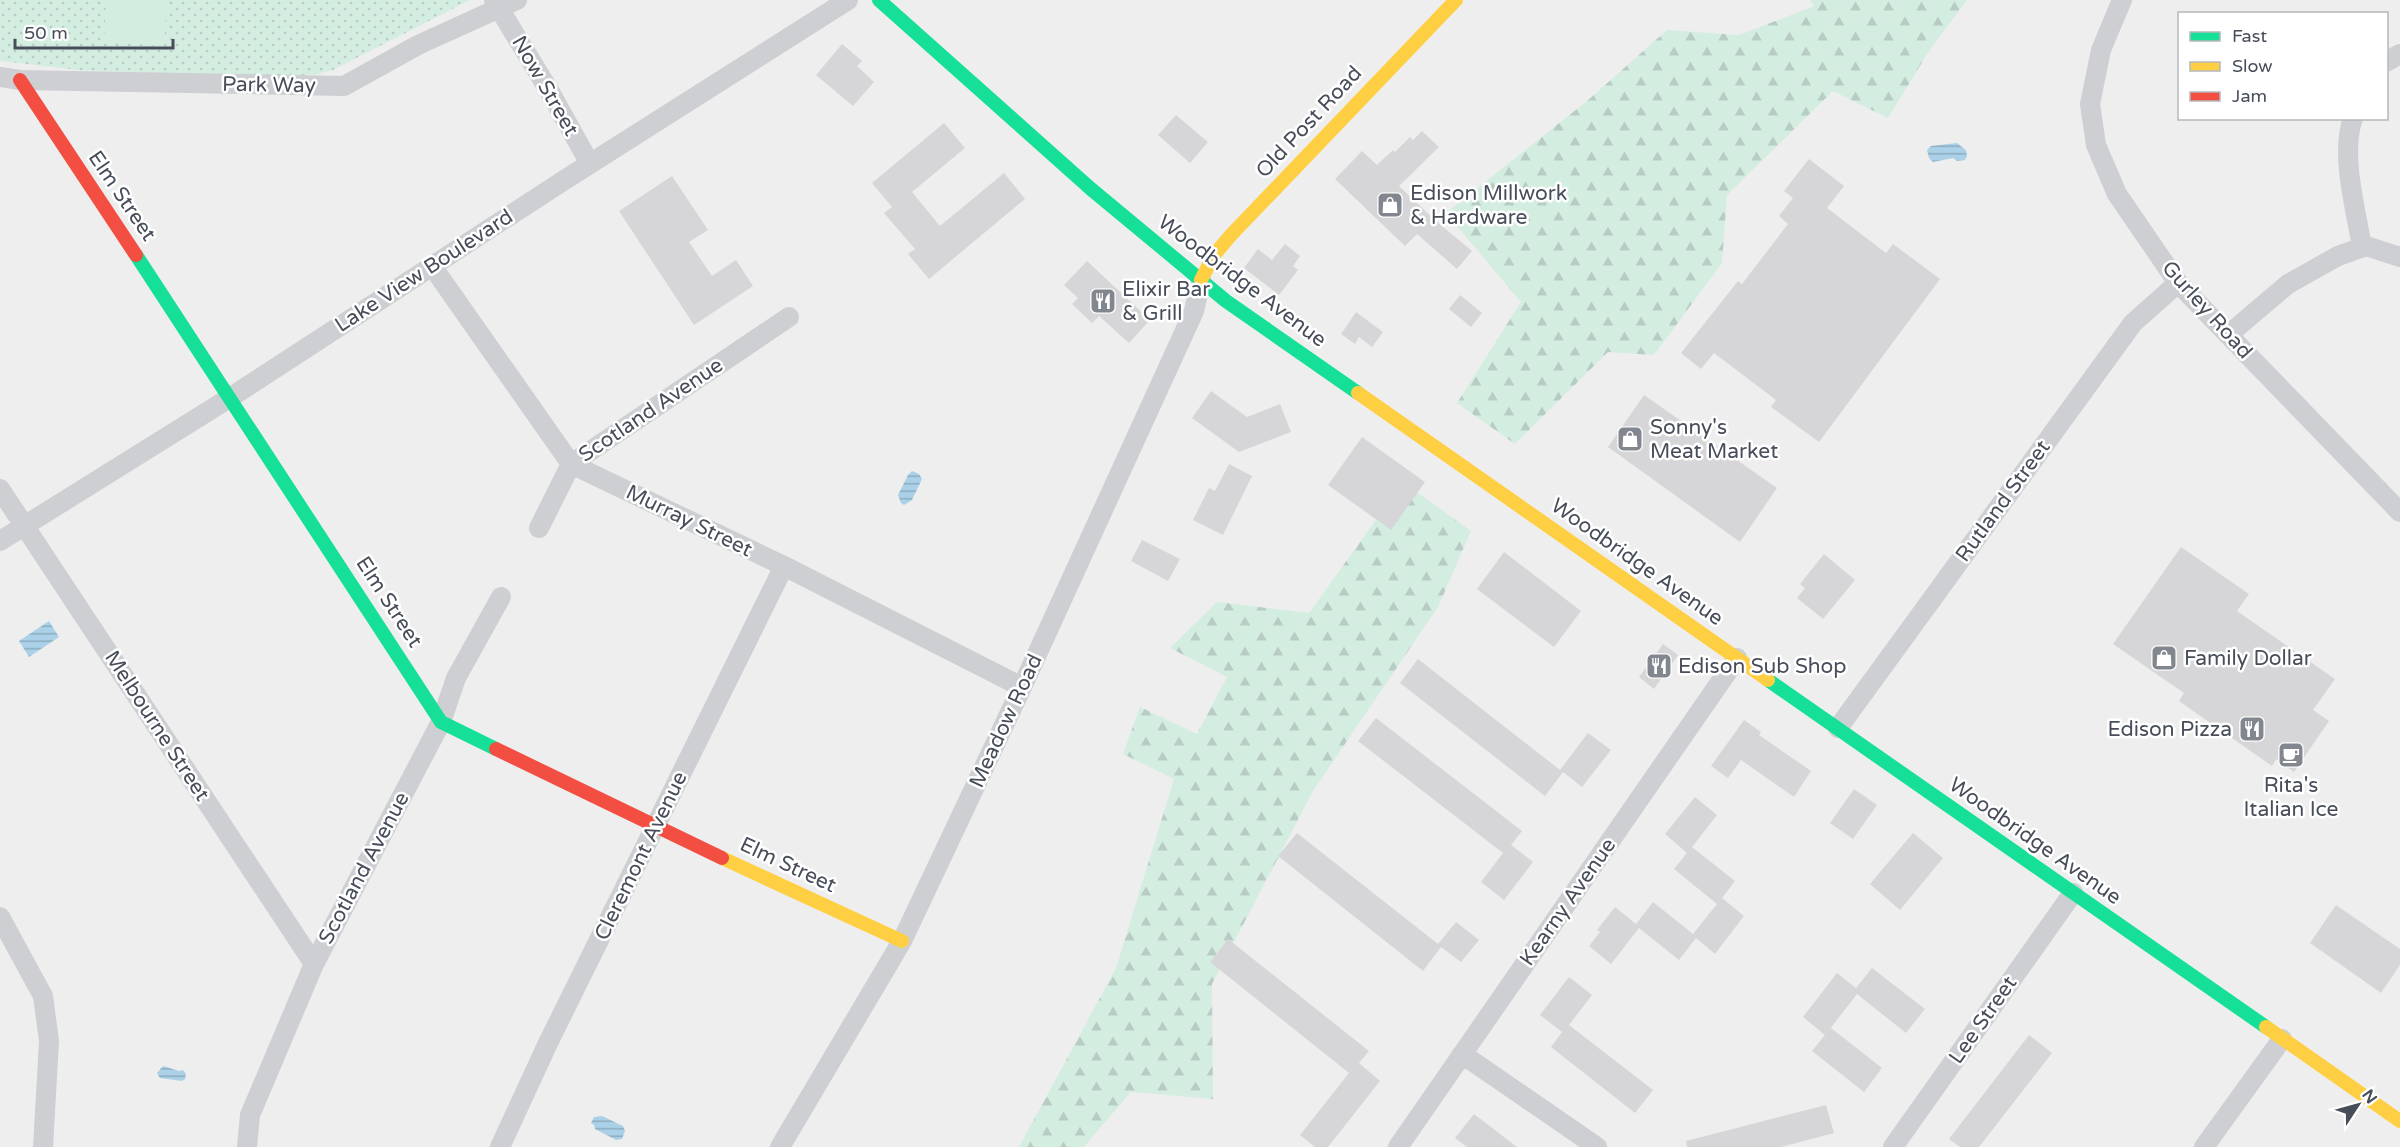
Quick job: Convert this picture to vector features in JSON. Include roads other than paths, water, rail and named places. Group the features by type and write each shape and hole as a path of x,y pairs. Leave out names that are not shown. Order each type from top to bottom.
{"main road":[{"name":"Woodbridge Avenue","path":"879,0 1091,189 1226,301 2400,1121"},
{"name":"Old Post Road","path":"1201,280 1214,255 1231,235 1456,0"},
{"name":"Elm Street","path":"20,80 231,397 441,722 656,827 902,941"}],"street":[{"name":"Lake View Boulevard","path":"0,541 231,397 848,0"},
{"name":"Gurley Road","path":"2122,0 2101,50 2090,104 2096,145 2117,194 2178,283 2400,512"},
{"name":"Now Street","path":"504,3 590,164"},
{"name":"Park Way","path":"0,77 20,80 344,86 418,45 504,3"},
{"path":"2352,120 2348,163 2362,247"},
{"path":"2228,335 2288,285 2338,256 2366,246 2400,257"},
{"name":"Murray Street","path":"432,266 571,464 784,566 1022,687"},
{"name":"Meadow Road","path":"780,1147 902,941 1022,687 1194,311 1201,280"},
{"name":"Rutland Street","path":"1838,728 2133,323 2178,283"},
{"name":"Scotland Avenue","path":"539,528 571,464 789,317"},
{"name":"Melbourne Street","path":"0,489 314,964"},
{"name":"Cleremont Avenue","path":"500,1147 548,1043 784,566"},
{"name":"Scotland Avenue","path":"247,1147 250,1115 314,964 441,722 456,678 501,597"},
{"name":"Kearny Avenue","path":"1398,1147 1737,658"},
{"name":"Lee Street","path":"1893,1147 2073,893"},
{"path":"0,917 43,996 49,1041 43,1147"},
{"path":"2204,1147 2282,1039"},
{"path":"1462,1054 1597,1147"}],"water":[{"path":"1957,143 1966,150 1965,160 1957,161 1953,158 1933,162 1929,158 1927,150 1931,146"},
{"path":"912,471 919,474 922,479 912,500 904,505 898,495"},
{"path":"49,621 59,637 29,657 19,641"},
{"path":"163,1066 183,1070 186,1074 185,1079 182,1081 160,1078 157,1073"},
{"path":"602,1116 623,1126 625,1131 622,1139 616,1140 595,1129 591,1123 594,1117"}],"place":[{"name":"Edison Millwork & Hardware","path":"1390,205"},
{"name":"Elixir Bar & Grill","path":"1103,301"},
{"name":"Sonny's Meat Market","path":"1630,439"},
{"name":"Family Dollar","path":"2164,658"},
{"name":"Edison Sub Shop","path":"1659,666"},
{"name":"Edison Pizza","path":"2252,729"},
{"name":"Rita's Italian Ice","path":"2291,755"}]}
